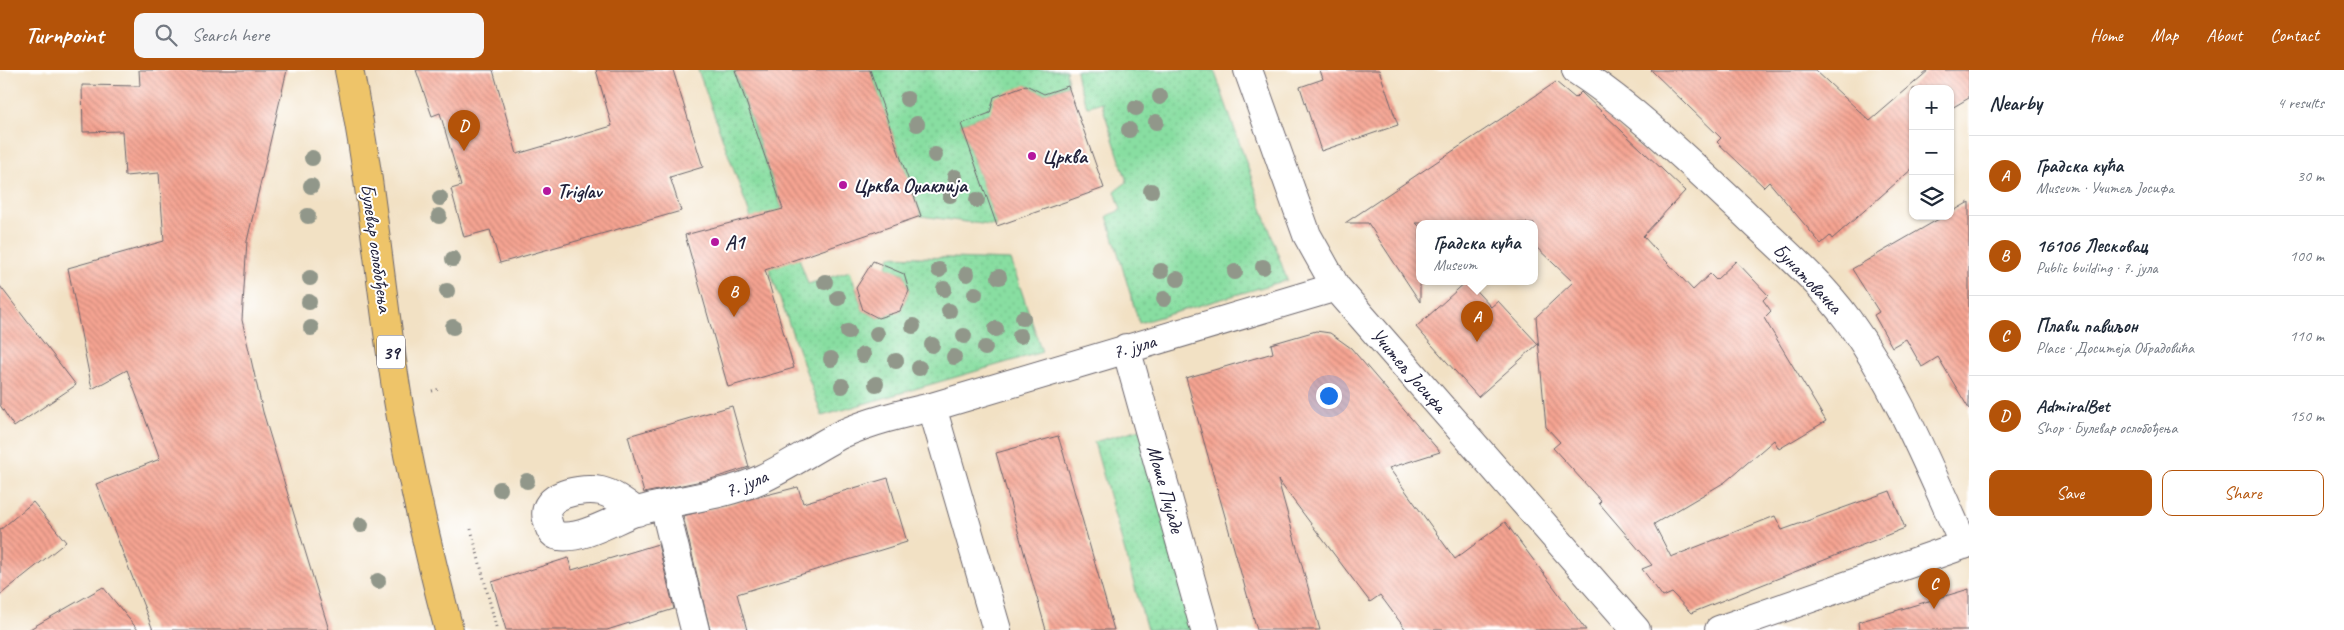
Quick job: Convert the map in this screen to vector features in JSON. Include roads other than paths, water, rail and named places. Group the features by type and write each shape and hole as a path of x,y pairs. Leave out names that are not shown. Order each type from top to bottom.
{"main road":[{"name":"Булевар ослобођења","path":"349,70 366,169 404,436 415,494 449,630"}],"street":[{"name":"Учитељ Јосифа","path":"1248,70 1307,235 1336,287 1636,630"},
{"name":"Бунатовачка","path":"1576,70 1597,84 1693,165 1818,284 1848,321 1884,376 1914,431 1966,544"},
{"name":"7. јула","path":"637,512 712,496 759,480 841,435 877,420 932,406 1336,287"},
{"name":"Моше Пијаде","path":"1126,348 1205,630"},
{"path":"932,406 997,630"},
{"path":"664,505 695,630"},
{"path":"1719,630 1966,544"}],"place":[{"name":"AdmiralBet","path":"464,151"},
{"name":"Црква","path":"1032,156"},
{"name":"Црква Оџаклија","path":"843,185"},
{"name":"Triglav","path":"547,191"},
{"name":"A1","path":"715,242"},
{"name":"16106 Лесковац","path":"734,317"},
{"name":"Градска кућа","path":"1477,342"},
{"name":"Плави павиљон","path":"1934,609"}]}
